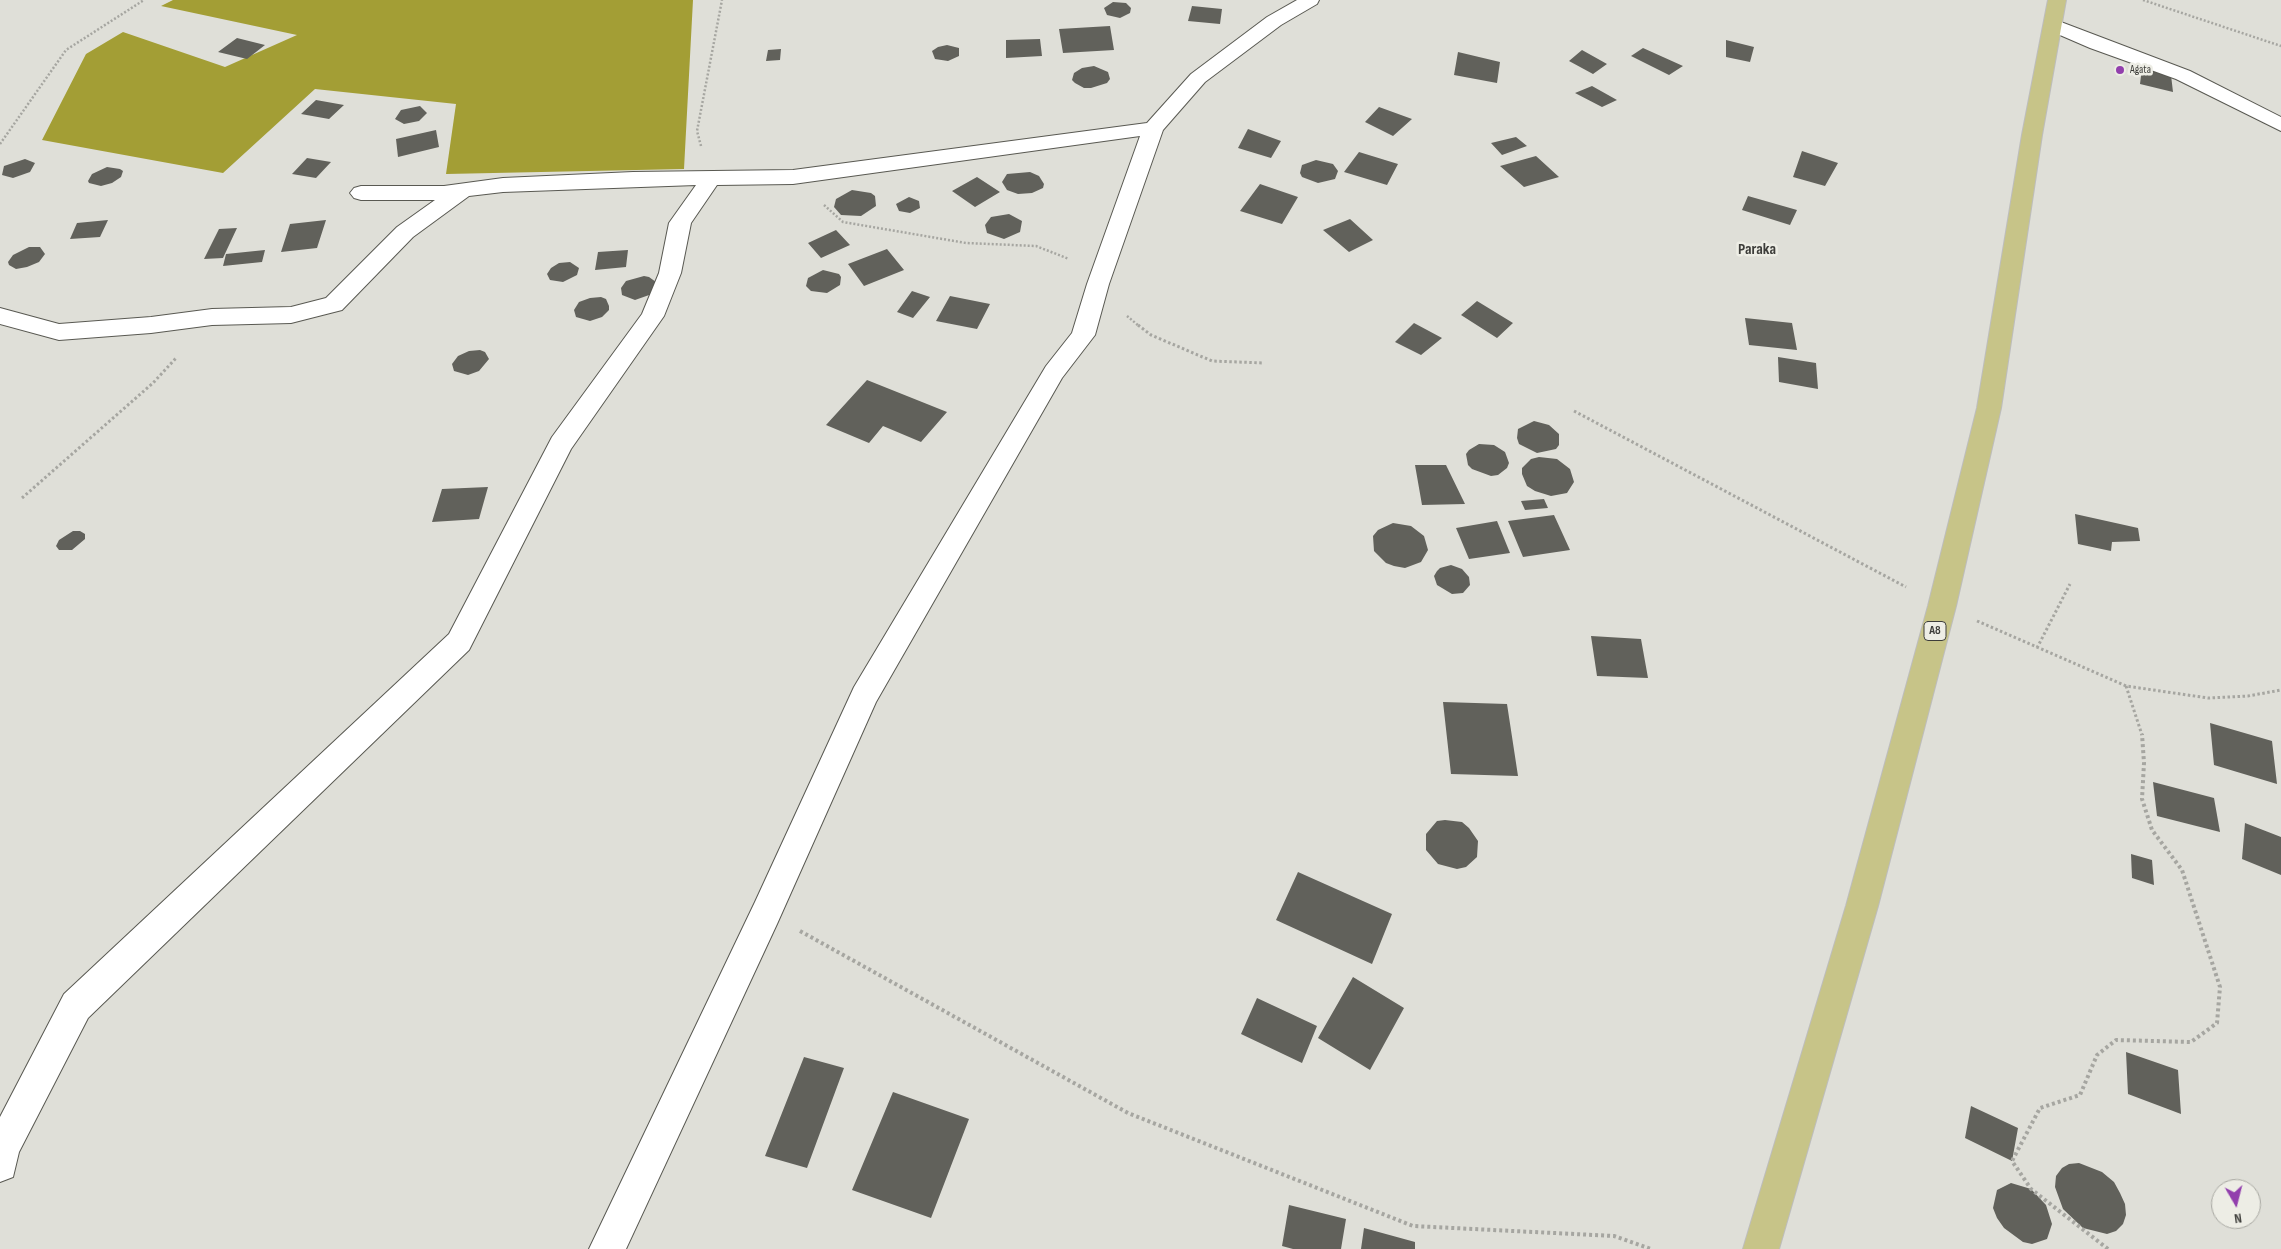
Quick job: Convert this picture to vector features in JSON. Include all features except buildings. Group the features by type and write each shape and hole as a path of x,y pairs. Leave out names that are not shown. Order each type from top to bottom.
{"main road":[{"name":"A8","path":"1761,1249 1862,906 1951,568 1989,408 2032,135 2055,12"}],"street":[{"path":"607,1249 766,913 864,696 1054,372 1083,335 1098,284 1153,128 1174,108 1198,78 1274,21 1310,0"},
{"path":"2055,12 2097,44 2183,75 2281,125"},
{"path":"361,194 444,193 503,185 633,179 793,177 1153,128"},
{"path":"0,1164 2,1149 76,1006 459,642 561,444 652,316 670,273 680,224 711,178"},
{"path":"0,316 59,332 152,325 212,317 291,315 334,304 405,232 463,190"}],"path":[{"path":"0,144 66,50 144,0"},
{"path":"711,178 697,131 722,0"},
{"path":"2143,0 2186,16 2281,46"},
{"path":"793,177 843,222 966,243 1036,246 1066,256 1098,284 1111,302 1151,335 1212,361 1264,362"},
{"path":"22,498 153,383 212,317"},
{"path":"2037,648 2070,584"},
{"path":"2108,1249 2031,1189 2012,1161 2040,1108 2080,1095 2097,1055 2116,1040 2191,1042 2217,1023 2220,987 2182,870 2152,830 2149,822 2142,799 2144,763 2142,734 2126,686"},
{"path":"766,913 1128,1113 1413,1226 1614,1236 1651,1249"}],"shaded area":[{"path":"173,0 693,0 684,169 446,174 456,104 315,89 223,173 42,140 86,54 123,32 225,67 297,35 161,6"}],"place":[{"name":"Agata","path":"2120,70"}],"district":[{"name":"Paraka","path":"1757,250"}]}
